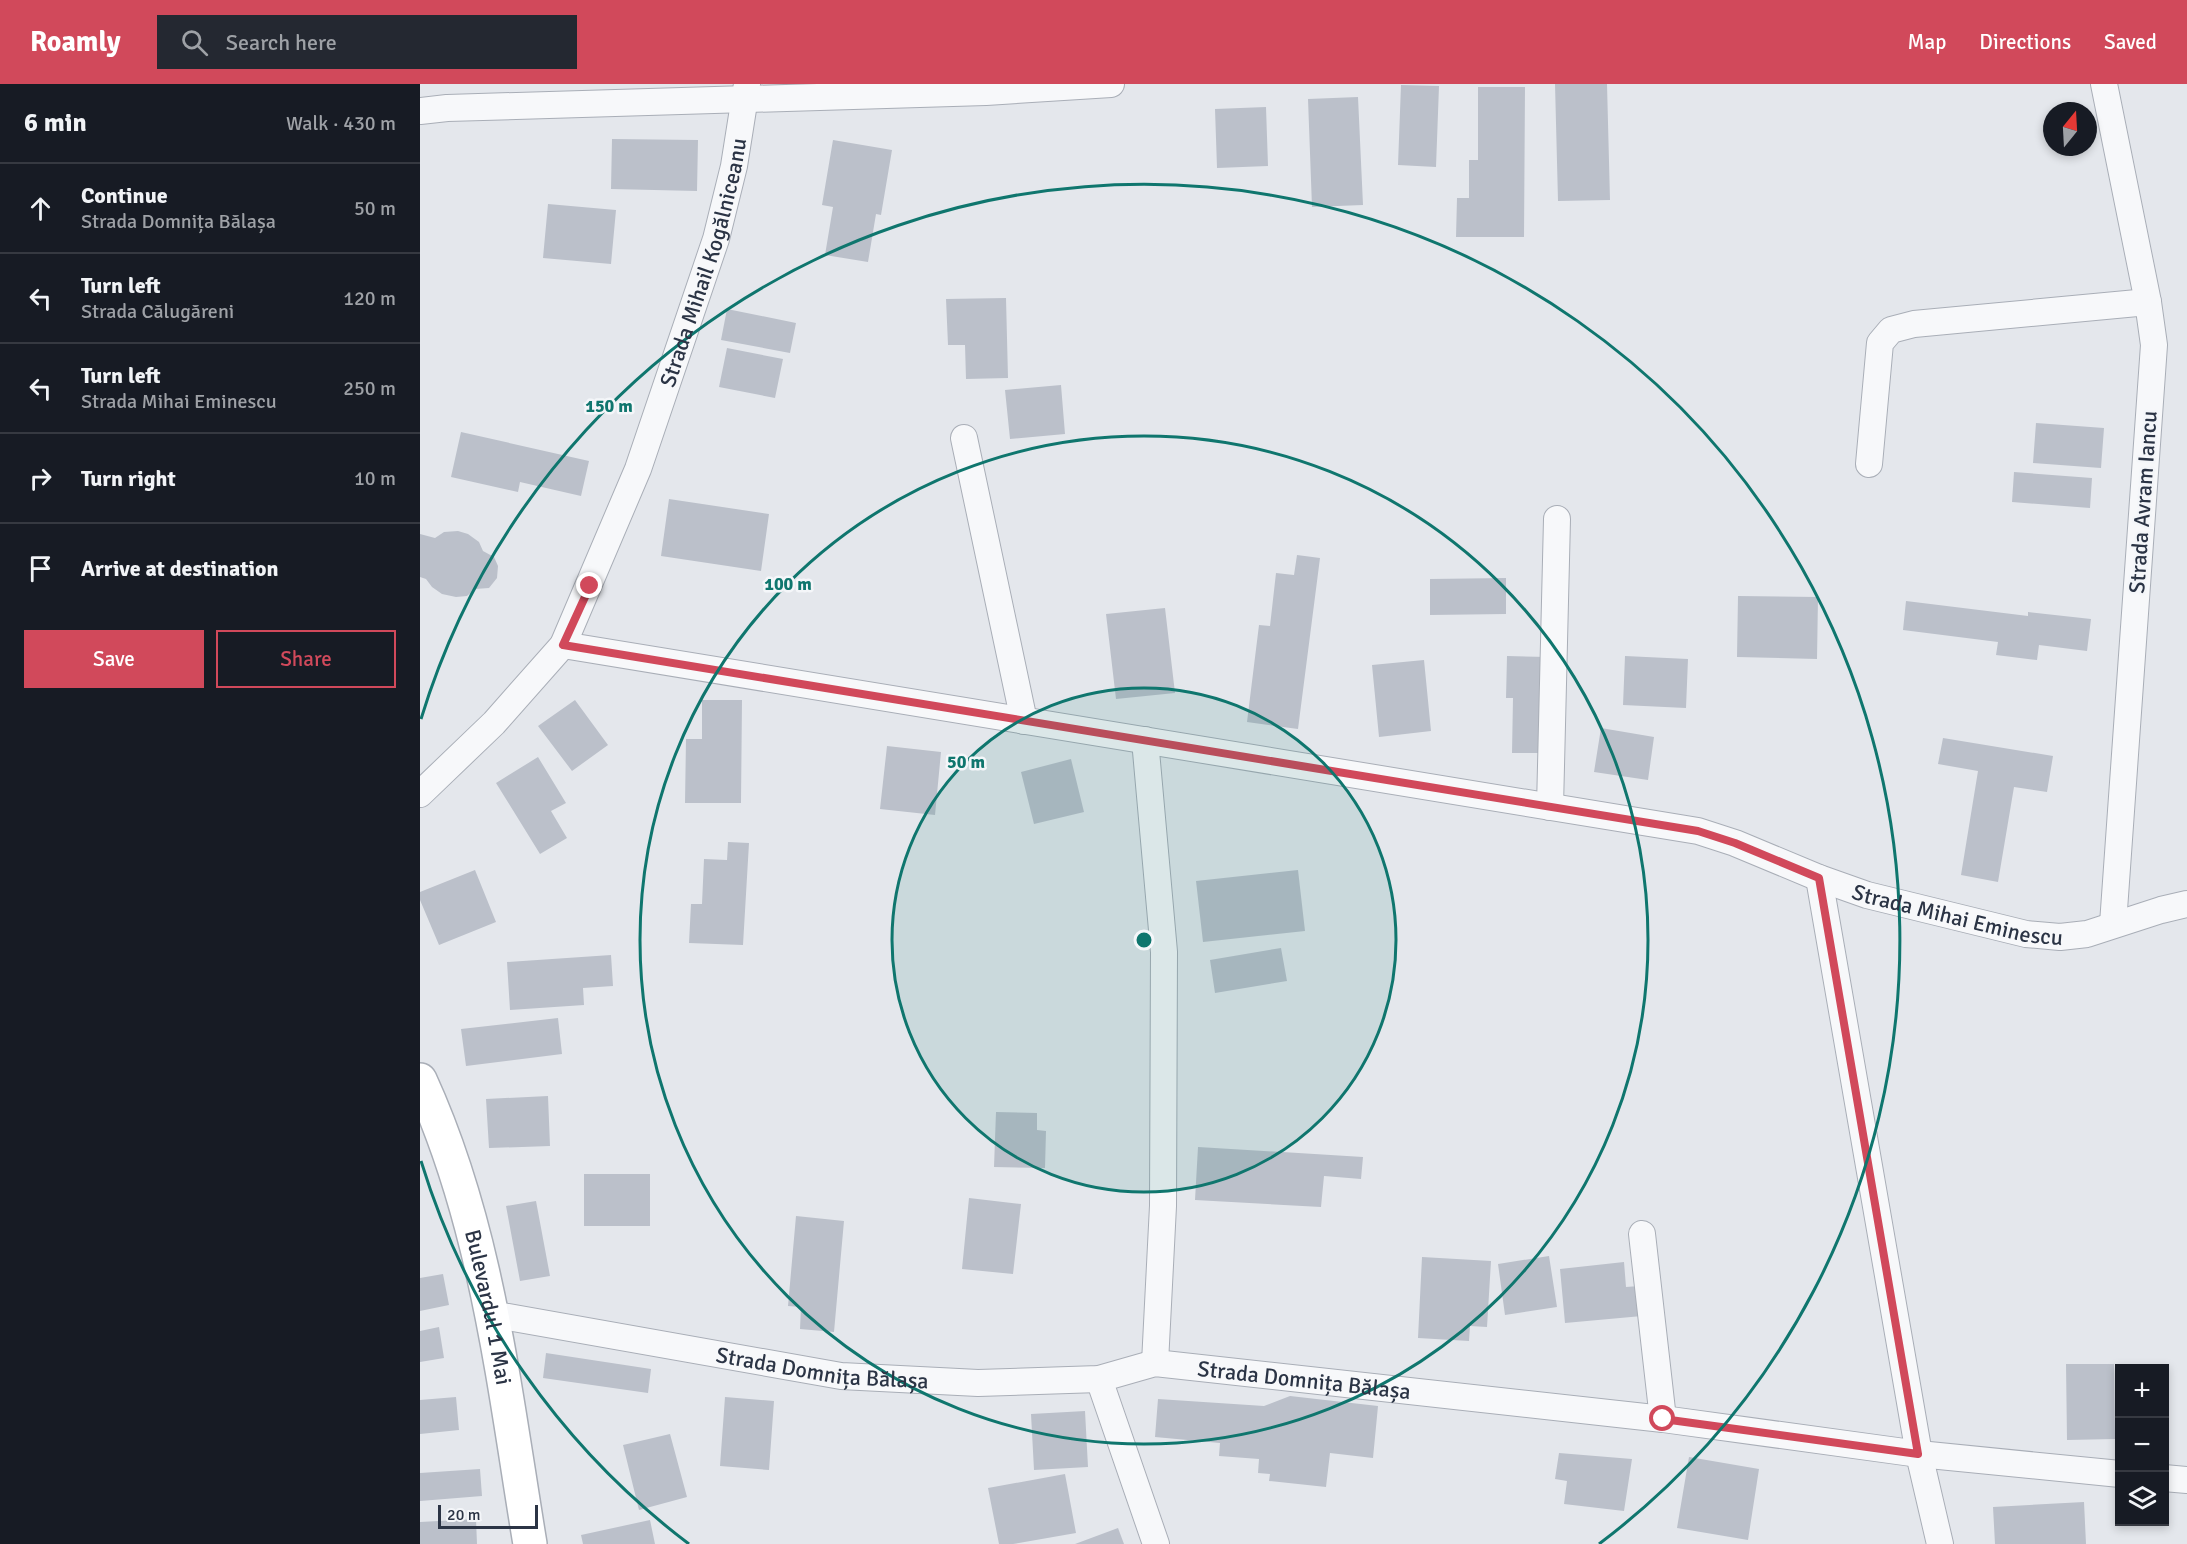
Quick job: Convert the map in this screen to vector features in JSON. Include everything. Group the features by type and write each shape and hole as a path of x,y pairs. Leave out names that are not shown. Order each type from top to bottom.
{"main road":[{"name":"Bulevardul 1 Mai","path":"420,1080 454,1166 477,1248 492,1314 530,1544"}],"street":[{"path":"420,111 746,91 986,92 1111,84"},
{"name":"Strada Avram Iancu","path":"2104,84 2148,302 2154,345 2113,924"},
{"name":"Strada Mihail Kogălniceanu","path":"420,794 494,723 563,645 638,469 716,239 734,166 746,91"},
{"path":"1869,464 1881,343 1891,330 1914,324 2148,302"},
{"path":"964,438 1024,721"},
{"path":"1550,807 1557,519"},
{"name":"Strada Mihai Eminescu","path":"563,645 1698,831 1735,843 1819,878 1868,895 2026,934 2060,937 2087,934 2113,924 2187,904"},
{"path":"1144,740 1164,952 1163,1206 1155,1363"},
{"path":"1819,878 1918,1454 1940,1544"},
{"path":"1642,1234 1663,1419"},
{"name":"Strada Domnița Bălașa","path":"492,1314 841,1376 978,1383 1099,1379 1155,1363 1663,1419 1918,1454 2115,1474"},
{"path":"1099,1379 1156,1544"},
{"path":"2169,1478 2187,1480"}],"building":[{"path":"1555,84 1607,84 1610,200 1558,201"},
{"path":"1401,85 1439,86 1436,167 1398,165"},
{"path":"1478,87 1525,87 1524,237 1456,237 1457,198 1469,198 1469,160 1478,160"},
{"path":"1358,97 1363,205 1312,207 1308,99"},
{"path":"1266,107 1268,166 1217,168 1215,109"},
{"path":"612,139 698,140 697,191 611,189"},
{"path":"833,140 892,150 881,215 876,214 868,262 825,255 833,207 822,205"},
{"path":"548,204 616,210 611,264 543,258"},
{"path":"1006,298 1008,378 966,379 965,345 948,345 946,299"},
{"path":"727,309 796,323 790,353 721,340"},
{"path":"727,348 783,359 775,398 719,387"},
{"path":"1061,385 1065,434 1010,439 1005,390"},
{"path":"2036,423 2104,428 2101,468 2033,463"},
{"path":"461,432 589,461 581,496 520,482 518,492 451,477"},
{"path":"2014,472 2092,478 2090,508 2012,502"},
{"path":"669,499 769,514 761,571 661,556"},
{"path":"458,531 468,534 479,542 483,551 494,557 498,566 497,578 489,588 475,589 467,596 456,597 442,594 426,579 420,577 420,534 435,538 444,532"},
{"path":"1297,555 1320,558 1298,729 1247,722 1259,625 1270,626 1276,573 1294,575"},
{"path":"1506,578 1506,614 1430,615 1430,579"},
{"path":"1738,596 1818,597 1817,659 1737,657"},
{"path":"1906,601 2028,616 2028,612 2091,619 2087,651 2039,645 2037,660 1996,655 1998,642 1903,630"},
{"path":"1165,608 1175,693 1116,699 1106,614"},
{"path":"1507,656 1548,657 1546,753 1512,753 1513,698 1506,698"},
{"path":"1625,656 1688,659 1686,708 1623,705"},
{"path":"1424,660 1431,731 1379,737 1372,665"},
{"path":"575,700 608,745 572,771 538,726"},
{"path":"702,700 742,700 741,803 685,803 686,739 702,739"},
{"path":"1601,728 1654,737 1648,780 1594,772"},
{"path":"1943,738 2053,756 2047,792 2014,787 1998,882 1961,875 1978,771 1938,764"},
{"path":"887,746 941,752 935,815 880,809"},
{"path":"538,757 566,803 551,811 567,838 540,854 496,783"},
{"path":"1071,759 1084,812 1034,824 1021,772"},
{"path":"728,842 749,843 743,945 689,943 691,904 702,904 704,859 727,860"},
{"path":"475,870 496,922 439,945 420,900 420,892"},
{"path":"1298,870 1305,931 1203,942 1196,881"},
{"path":"1281,948 1287,981 1215,993 1210,960"},
{"path":"611,955 613,986 583,988 584,1005 510,1010 507,962"},
{"path":"558,1018 562,1054 466,1066 461,1029"},
{"path":"548,1096 550,1146 489,1148 486,1099"},
{"path":"996,1112 1037,1113 1037,1130 1046,1131 1045,1168 994,1167"},
{"path":"1198,1147 1363,1157 1361,1179 1324,1176 1321,1207 1195,1200"},
{"path":"584,1174 650,1174 650,1226 584,1226"},
{"path":"969,1198 1021,1204 1013,1274 962,1269"},
{"path":"536,1201 550,1276 520,1281 506,1206"},
{"path":"796,1216 844,1221 834,1332 800,1329 801,1307 788,1306"},
{"path":"1549,1256 1557,1307 1505,1315 1498,1264"},
{"path":"1422,1257 1491,1261 1487,1327 1470,1326 1469,1341 1418,1338"},
{"path":"1624,1262 1626,1287 1639,1286 1642,1316 1565,1323 1560,1269"},
{"path":"443,1274 449,1305 420,1311 420,1278"},
{"path":"439,1327 444,1358 420,1362 420,1331"},
{"path":"546,1353 651,1369 648,1393 543,1378"},
{"path":"2066,1364 2114,1364 2115,1439 2067,1440"},
{"path":"1290,1396 1378,1406 1373,1458 1330,1453 1326,1487 1269,1481 1270,1474 1258,1473 1259,1459 1219,1456 1220,1443 1155,1437 1158,1399 1264,1406"},
{"path":"456,1397 459,1430 420,1434 420,1400"},
{"path":"725,1397 774,1401 769,1470 720,1466"},
{"path":"1085,1411 1088,1467 1034,1470 1031,1414"},
{"path":"670,1434 687,1497 639,1510 623,1445"},
{"path":"1559,1453 1632,1459 1624,1511 1564,1504 1567,1481 1555,1479"},
{"path":"1689,1457 1759,1469 1748,1540 1677,1528"},
{"path":"480,1469 482,1496 420,1501 420,1473"},
{"path":"1065,1474 1076,1533 1013,1544 999,1544 988,1488"},
{"path":"2084,1502 2086,1544 1995,1544 1993,1507"},
{"path":"476,1519 477,1544 420,1544 420,1522"},
{"path":"650,1520 655,1544 583,1544 581,1535"},
{"path":"1118,1528 1124,1544 1075,1544"}],"route":[{"path":"590,586 563,645 1698,831 1735,843 1819,878 1918,1454 1663,1419"}]}
